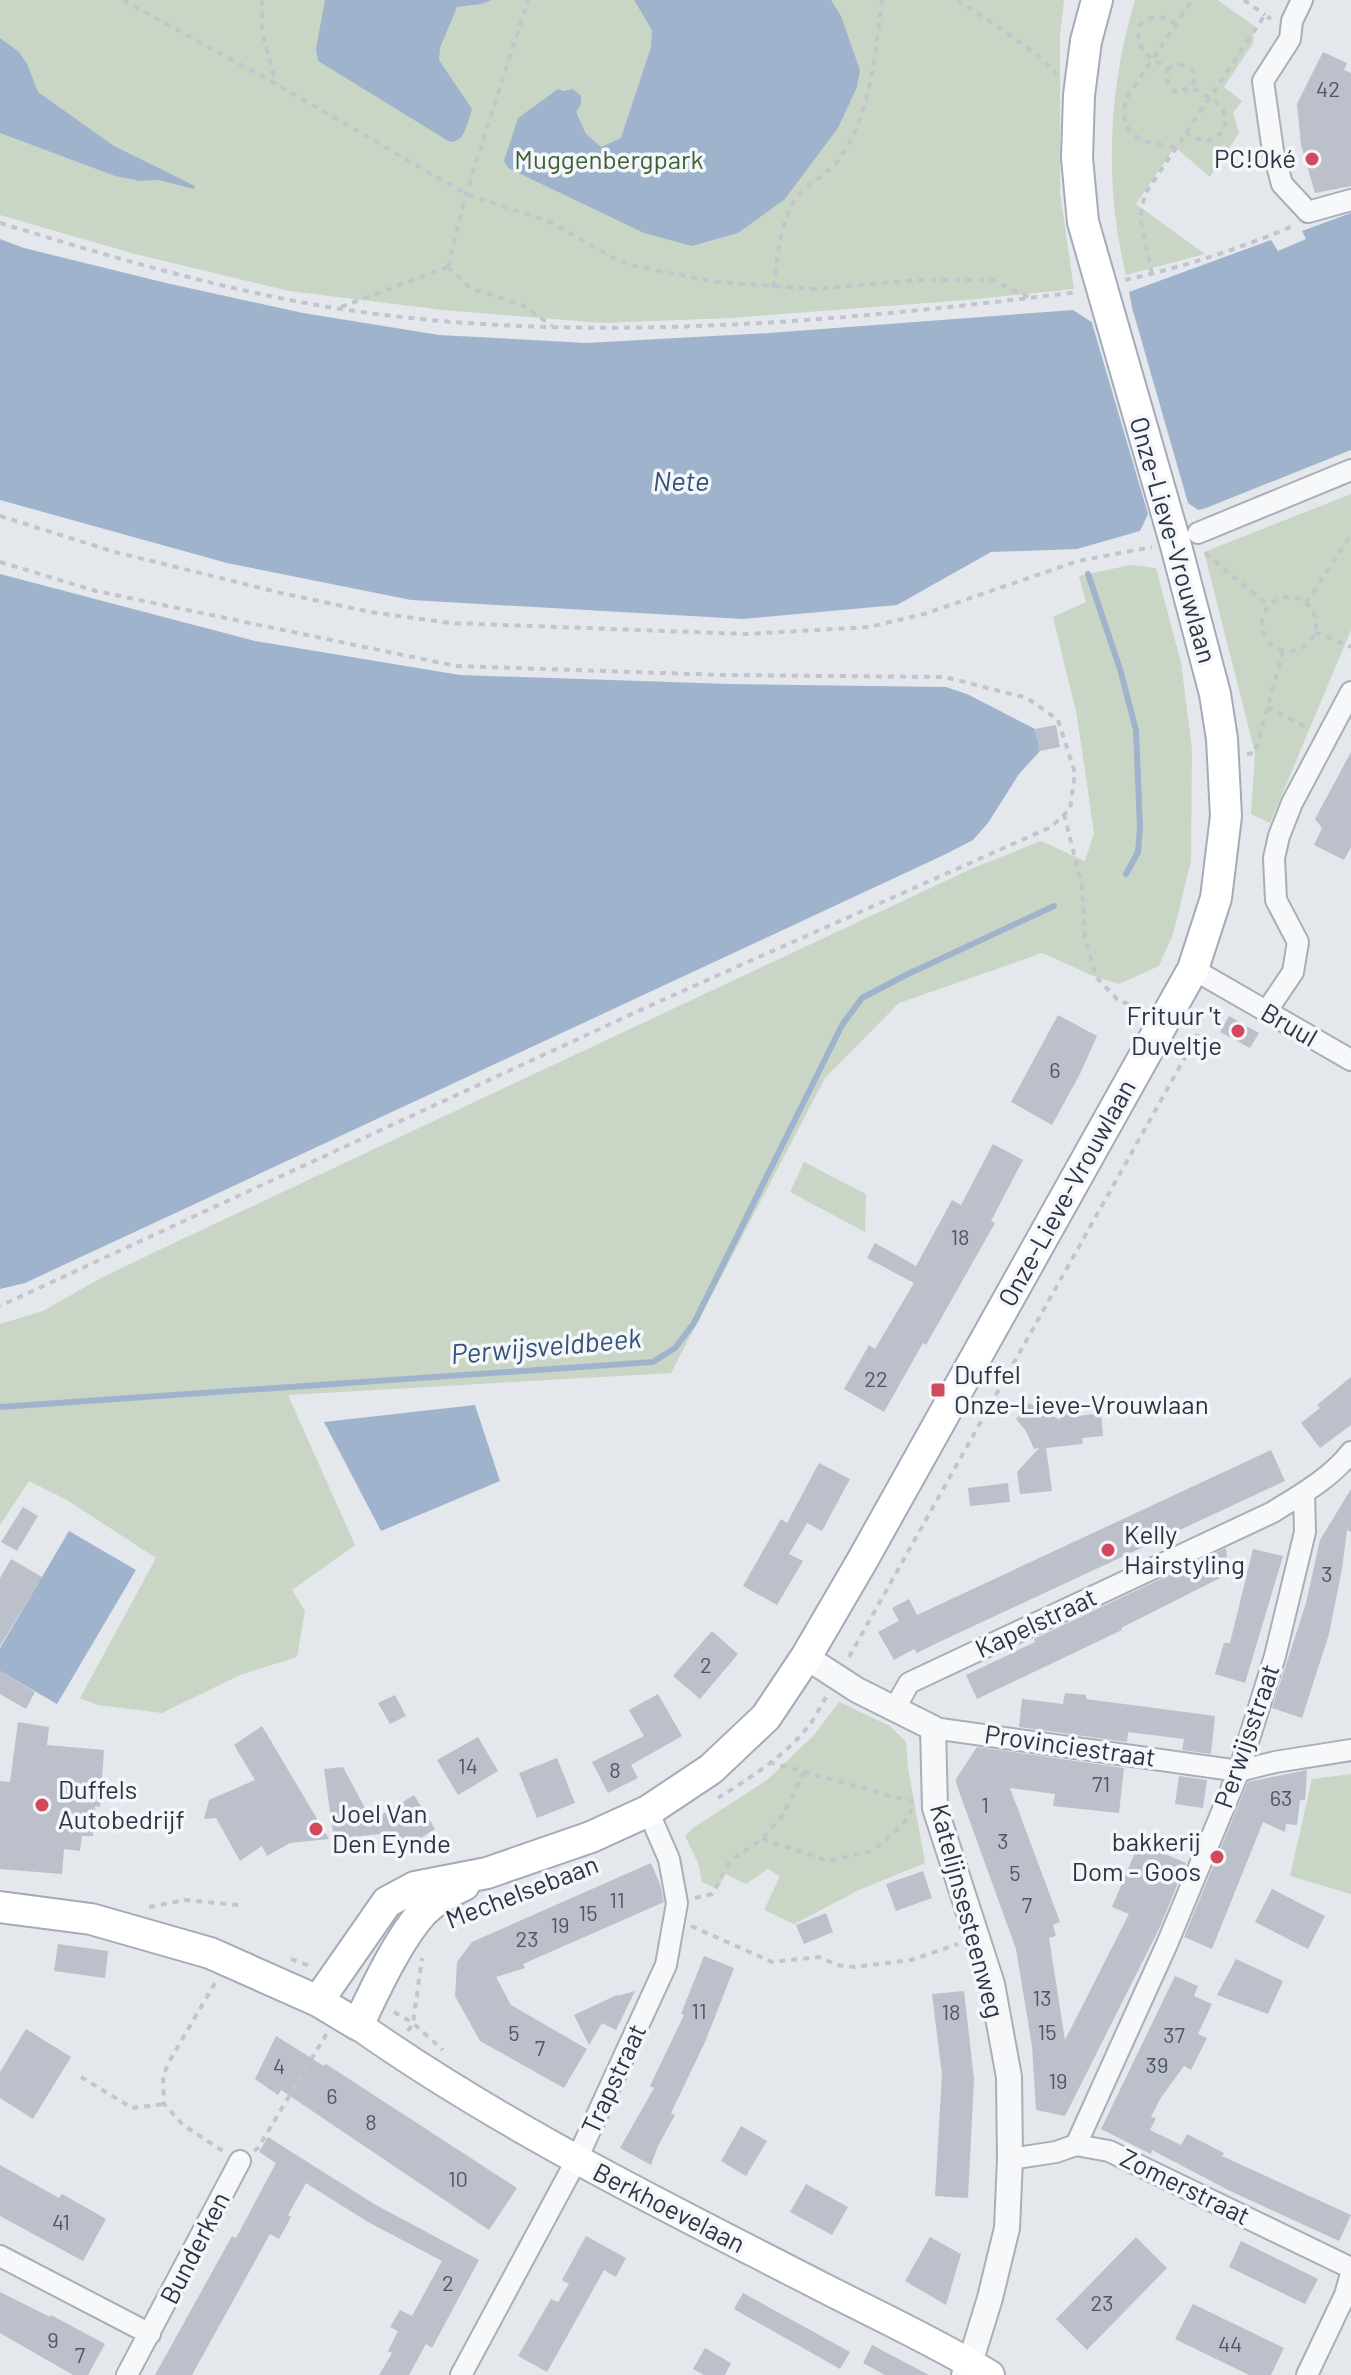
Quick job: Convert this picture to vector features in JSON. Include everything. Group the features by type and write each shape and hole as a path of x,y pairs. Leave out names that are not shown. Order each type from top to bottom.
{"main road":[{"name":"Onze-Lieve-Vrouwlaan","path":"597,1849 711,1769 766,1717 806,1657 1202,974 1216,898 1225,807 1222,739 1188,537 1164,510 1110,318 1109,284 1083,222 1079,190 1079,95 1086,41 1097,0"},
{"name":"Mechelsebaan","path":"318,2001 387,1902 415,1887 597,1849"},
{"name":"Mechelsebaan","path":"358,2025 407,1933 424,1912 442,1896 487,1873"},
{"path":"0,1907 91,1919 210,1953 318,2001 358,2025"},
{"name":"Berkhoevelaan","path":"358,2025 492,2113 576,2161 975,2371"}],"street":[{"path":"1302,0 1292,21 1290,39 1263,81 1273,151 1282,184 1308,212 1351,200"},
{"path":"1188,537 1351,470"},
{"path":"1266,1012 1293,972 1298,942 1276,900 1274,858 1279,836 1292,803 1351,692"},
{"name":"Bruul","path":"1202,974 1266,1012 1349,1053"},
{"name":"Kapelstraat","path":"895,1708 909,1683 1273,1512 1342,1464 1351,1452"},
{"name":"Perwijsstraat","path":"1076,2145 1167,1944 1239,1771 1275,1656 1305,1532 1304,1493"},
{"name":"Provinciestraat","path":"806,1657 857,1690 933,1728 1239,1771 1351,1750"},
{"name":"Katelijnsesteenweg","path":"933,1728 935,1808 992,1984 1009,2077 1007,2228 975,2371"},
{"name":"Trapstraat","path":"461,2375 576,2161 666,1965 676,1910 669,1859 648,1811"},
{"name":"Zomerstraat","path":"1010,2159 1056,2152 1076,2145 1109,2151 1351,2271"},
{"name":"Bunderken","path":"127,2375 240,2161"},
{"name":"Bunderken","path":"0,2256 150,2334"},
{"path":"1307,2375 1345,2295 1351,2271"}],"path":[{"path":"123,0 466,194 550,222 619,261 717,282 773,287 814,289 916,280 992,280 1030,298"},
{"path":"262,0 262,32 276,84"},
{"path":"448,267 466,194 528,0"},
{"path":"773,287 787,215 798,196 842,156 863,113 882,0"},
{"path":"957,0 1038,55 1079,95"},
{"path":"1175,147 1146,143 1133,135 1123,115 1126,99 1192,0"},
{"path":"1244,0 1265,15"},
{"path":"1168,69 1143,52 1138,40 1139,25 1153,16 1176,24"},
{"path":"1152,274 1140,217 1145,194 1256,28"},
{"path":"1179,64 1186,65 1193,71 1195,79 1191,87 1178,93 1169,88 1166,80 1168,69 1179,64"},
{"path":"1185,133 1206,142 1224,132 1226,121 1221,107 1191,87"},
{"path":"0,223 137,265 311,304 440,320 554,327 748,324 1030,298 1152,274 1226,252 1297,224 1308,212"},
{"path":"339,307 448,267"},
{"path":"448,267 470,288 522,305 554,327"},
{"path":"0,516 115,552 281,593 370,612 450,623 747,634 869,627 937,610 1078,561 1188,537 1269,606"},
{"path":"1306,603 1351,535"},
{"path":"0,562 96,591 456,666 722,675 945,677 1027,698 1058,720 1075,773 1070,809 1051,827 672,995 0,1306"},
{"path":"1286,597 1306,603 1316,623 1315,632 1304,647 1283,651 1273,646 1264,635 1261,624 1269,606 1286,597"},
{"path":"1315,632 1351,647"},
{"path":"1244,755 1255,753 1283,651"},
{"path":"1267,707 1328,737"},
{"path":"1064,814 1082,885 1085,937 1096,977 1117,999"},
{"name":"Onze-Lieve-Vrouwlaan","path":"838,1677 1197,1036 1203,999 1202,974"},
{"path":"762,1839 829,1861 872,1851 903,1825 915,1803 769,1762"},
{"path":"676,1910 712,1894 730,1861 762,1839 783,1815 804,1772"},
{"name":"Mechelsebaan","path":"475,1909 545,1887 597,1849"},
{"path":"145,1908 185,1900 238,1905"},
{"path":"676,1910 772,1962 819,1957 837,1965 855,1967 911,1960 978,1937"},
{"name":"Mechelsebaan","path":"413,2023 423,1950"},
{"path":"218,1978 169,2062 163,2076 164,2104 183,2125 240,2161 258,2148 328,2031"},
{"path":"81,2077 132,2108 164,2104"}],"green space":[{"name":"Muggenbergpark","path":"0,0 1064,0 1060,35 1060,193 1074,289 730,318 602,323 443,310 289,291 135,254 0,215"},
{"path":"1135,0 1218,0 1254,26 1253,43 1224,87 1242,101 1233,113 1239,133 1210,177 1175,147 1136,204 1205,254 1126,275 1114,206 1112,137 1119,68"},
{"path":"1351,494 1351,630 1270,823 1251,814 1255,753 1204,552"},
{"path":"1130,565 1156,568 1181,663 1192,749 1191,861 1173,934 1159,966 1119,984 1042,953 899,1003 825,1078 671,1373 288,1395 355,1545 292,1590 305,1611 297,1657 240,1675 162,1713 98,1705 80,1698 156,1558 67,1500 29,1481 0,1525 0,1324 43,1311 101,1278 176,1242 971,869 1041,841 1085,861 1094,833 1077,716 1053,617 1086,602 1079,576"},
{"path":"804,1162 866,1194 865,1232 790,1192"},
{"path":"839,1702 890,1726 906,1742 925,1863 859,1890 794,1924 764,1910 780,1876 768,1869 746,1884 725,1874 718,1889 702,1882 698,1863 685,1836 767,1780 814,1735"},
{"path":"1351,1774 1351,1894 1290,1876 1312,1779"}],"water":[{"path":"325,0 492,0 457,7 440,48 439,60 472,109 459,139 450,142 318,61 316,49"},
{"path":"634,0 831,0 841,16 860,70 857,87 838,128 785,199 738,233 692,246 644,233 508,168 504,161 518,118 558,89 573,89 581,96 576,112 586,134 601,147 621,138 651,47 652,30"},
{"path":"0,38 19,52 38,92 114,146 195,186 194,189 158,180 140,181 115,176 0,133"},
{"name":"Nete","path":"1351,213 1351,450 1206,508 1198,510 1188,503 1148,514 1140,531 1077,549 991,552 897,605 743,619 411,600 227,563 0,500 0,239 24,248 166,283 303,313 439,335 586,343 1073,310 1093,323 1133,312 1129,292 1271,240 1278,251 1306,239 1302,231"},
{"path":"0,574 255,641 460,675 946,687 967,694 1035,729 1040,751 1019,774 988,823 973,840 946,854 25,1283 0,1289"},
{"path":"475,1405 500,1481 381,1531 324,1422"},
{"path":"69,1531 136,1570 57,1704 0,1671 0,1648"}],"pier":[{"path":"1133,311 1188,503 1148,514 1092,323"}],"building":[{"path":"1323,52 1347,63 1344,70 1351,73 1351,186 1315,193 1301,145 1297,104"},
{"path":"1056,725 1060,747 1040,751 1035,729"},
{"path":"1351,752 1351,847 1344,860 1314,845 1322,828 1315,819"},
{"path":"1058,1015 1097,1036 1052,1125 1011,1102"},
{"path":"1229,1016 1259,1033 1250,1048 1220,1032"},
{"path":"993,1144 1023,1160 991,1221 995,1223 884,1412 844,1389 869,1345 875,1349 914,1283 867,1258 875,1243 916,1266 952,1200 961,1205"},
{"path":"1351,1377 1351,1425 1320,1448 1301,1423 1320,1408 1317,1405"},
{"path":"1077,1399 1079,1416 1101,1413 1103,1436 1082,1438 1083,1444 1046,1448 1052,1491 1020,1494 1017,1472 1039,1448 1034,1449 1026,1431 1016,1419 1029,1403 1060,1420 1058,1401"},
{"path":"1271,1450 1285,1481 917,1653 914,1649 894,1660 878,1632 899,1621 892,1608 909,1599 917,1615"},
{"path":"819,1463 850,1479 822,1531 807,1523 789,1554 803,1561 777,1605 743,1586 781,1519 787,1523"},
{"path":"1008,1483 1010,1502 970,1506 968,1488"},
{"path":"1351,1489 1351,1532 1347,1530 1329,1634 1302,1718 1272,1708 1306,1603 1320,1540"},
{"path":"23,1507 38,1516 17,1551 1,1542"},
{"path":"1226,1548 1228,1574 1122,1630 977,1699 966,1675 1035,1642 1034,1639"},
{"path":"1253,1549 1283,1556 1245,1683 1215,1674 1224,1643 1230,1643"},
{"path":"11,1559 42,1577 0,1646 0,1578"},
{"path":"712,1631 738,1654 700,1699 673,1676"},
{"path":"0,1671 35,1692 26,1709 0,1694"},
{"path":"1065,1693 1086,1695 1086,1699 1215,1716 1211,1754 1182,1750 1184,1739 1128,1732 1127,1742 1019,1727 1022,1699 1063,1704"},
{"path":"658,1694 682,1736 631,1765 638,1778 608,1793 592,1762 644,1736 629,1710"},
{"path":"395,1695 406,1716 390,1724 378,1703"},
{"path":"18,1722 49,1727 47,1745 104,1750 100,1807 95,1806 93,1836 82,1836 80,1851 64,1849 62,1874 0,1869 0,1781 10,1782"},
{"path":"262,1726 329,1839 290,1843 267,1856 262,1846 240,1861 216,1818 204,1819 209,1800 255,1780 234,1745"},
{"path":"478,1737 498,1771 458,1795 437,1760"},
{"path":"977,1747 1124,1768 1119,1813 1053,1806 1055,1794 1010,1788 1060,1922 1053,1925 1056,1936 1049,1938 1065,2040 1129,1914 1112,1907 1139,1843 1186,1863 1160,1927 1065,2116 1036,2110 1032,2046 1016,1949 956,1783"},
{"path":"557,1758 575,1803 537,1818 519,1773"},
{"path":"343,1767 372,1821 414,1795 435,1829 406,1847 397,1832 334,1839 324,1769"},
{"path":"1307,1770 1305,1800 1300,1800 1297,1825 1286,1824 1285,1832 1263,1822 1212,1949 1184,1937 1248,1782"},
{"path":"1179,1776 1207,1780 1203,1808 1175,1804"},
{"path":"651,1863 664,1902 523,1964 525,1968 496,1977 511,2005 587,2049 564,2088 480,2041 455,1996 457,1962 472,1942"},
{"path":"923,1871 932,1898 896,1911 886,1884"},
{"path":"1272,1889 1325,1916 1308,1949 1255,1922"},
{"path":"826,1913 833,1932 804,1944 796,1925"},
{"path":"58,1944 108,1951 105,1978 54,1971"},
{"path":"704,1956 734,1968 705,2042 671,2113 675,2115 651,2165 620,2148 654,2088 650,2086 684,2015 681,2014"},
{"path":"1236,1959 1283,1981 1268,2014 1217,1995"},
{"path":"1175,1976 1198,1986 1194,1996 1212,2004 1198,2034 1207,2038 1191,2070 1184,2066 1160,2099 1151,2117 1156,2118 1150,2130 1181,2145 1187,2134 1224,2153 1222,2156 1351,2215 1339,2241 1228,2190 1152,2150 1151,2154 1101,2129"},
{"path":"635,1991 616,2030 602,2023 589,2045 574,2015 619,1994 617,1996"},
{"path":"964,1991 974,2079 968,2198 935,2196 942,2075 932,1994"},
{"path":"26,2029 71,2057 33,2119 0,2098 0,2072"},
{"path":"276,2036 324,2066 326,2064 517,2188 489,2230 281,2090 278,2095 255,2079"},
{"path":"741,2126 767,2141 746,2176 721,2161"},
{"path":"268,2137 374,2204 479,2260 432,2348 426,2344 409,2375 379,2375 392,2353 388,2351 398,2331 390,2327 400,2310 412,2316 442,2261 368,2222 306,2183 279,2239 270,2234 192,2375 155,2375 232,2236 236,2238 276,2163 259,2152"},
{"path":"0,2165 59,2198 62,2194 106,2219 83,2261 0,2216"},
{"path":"806,2184 848,2207 832,2235 790,2212"},
{"path":"586,2236 626,2258 616,2277 604,2270 547,2372 518,2356 551,2299 558,2302 569,2284 562,2280"},
{"path":"930,2237 961,2254 946,2305 905,2281"},
{"path":"1136,2237 1167,2268 1087,2350 1056,2319"},
{"path":"1241,2241 1318,2279 1305,2304 1229,2267"},
{"path":"0,2292 105,2344 88,2375 73,2375 0,2333"},
{"path":"743,2293 850,2352 840,2369 734,2309"},
{"path":"1193,2304 1284,2348 1271,2375 1249,2375 1175,2339"},
{"path":"872,2345 929,2375 885,2375 863,2363"},
{"path":"705,2348 731,2363 725,2375 704,2375 693,2369"}],"waterway":[{"name":"Perwijsveldbeek","path":"1088,574 1120,669 1136,730 1140,828 1138,852 1126,874"},
{"name":"Perwijsveldbeek","path":"0,1407 653,1362 675,1348 694,1323 842,1025 862,998 1054,906"}],"place":[{"name":"PC!Oké","path":"1312,159"},
{"name":"Frituur 't Duveltje","path":"1238,1031"},
{"name":"Duffel Onze-Lieve-Vrouwlaan","path":"938,1390"},
{"name":"Kelly Hairstyling","path":"1108,1550"},
{"name":"Duffels Autobedrijf","path":"42,1805"},
{"name":"Joel Van Den Eynde","path":"316,1829"},
{"name":"bakkerij Dom - Goos","path":"1217,1857"}]}
